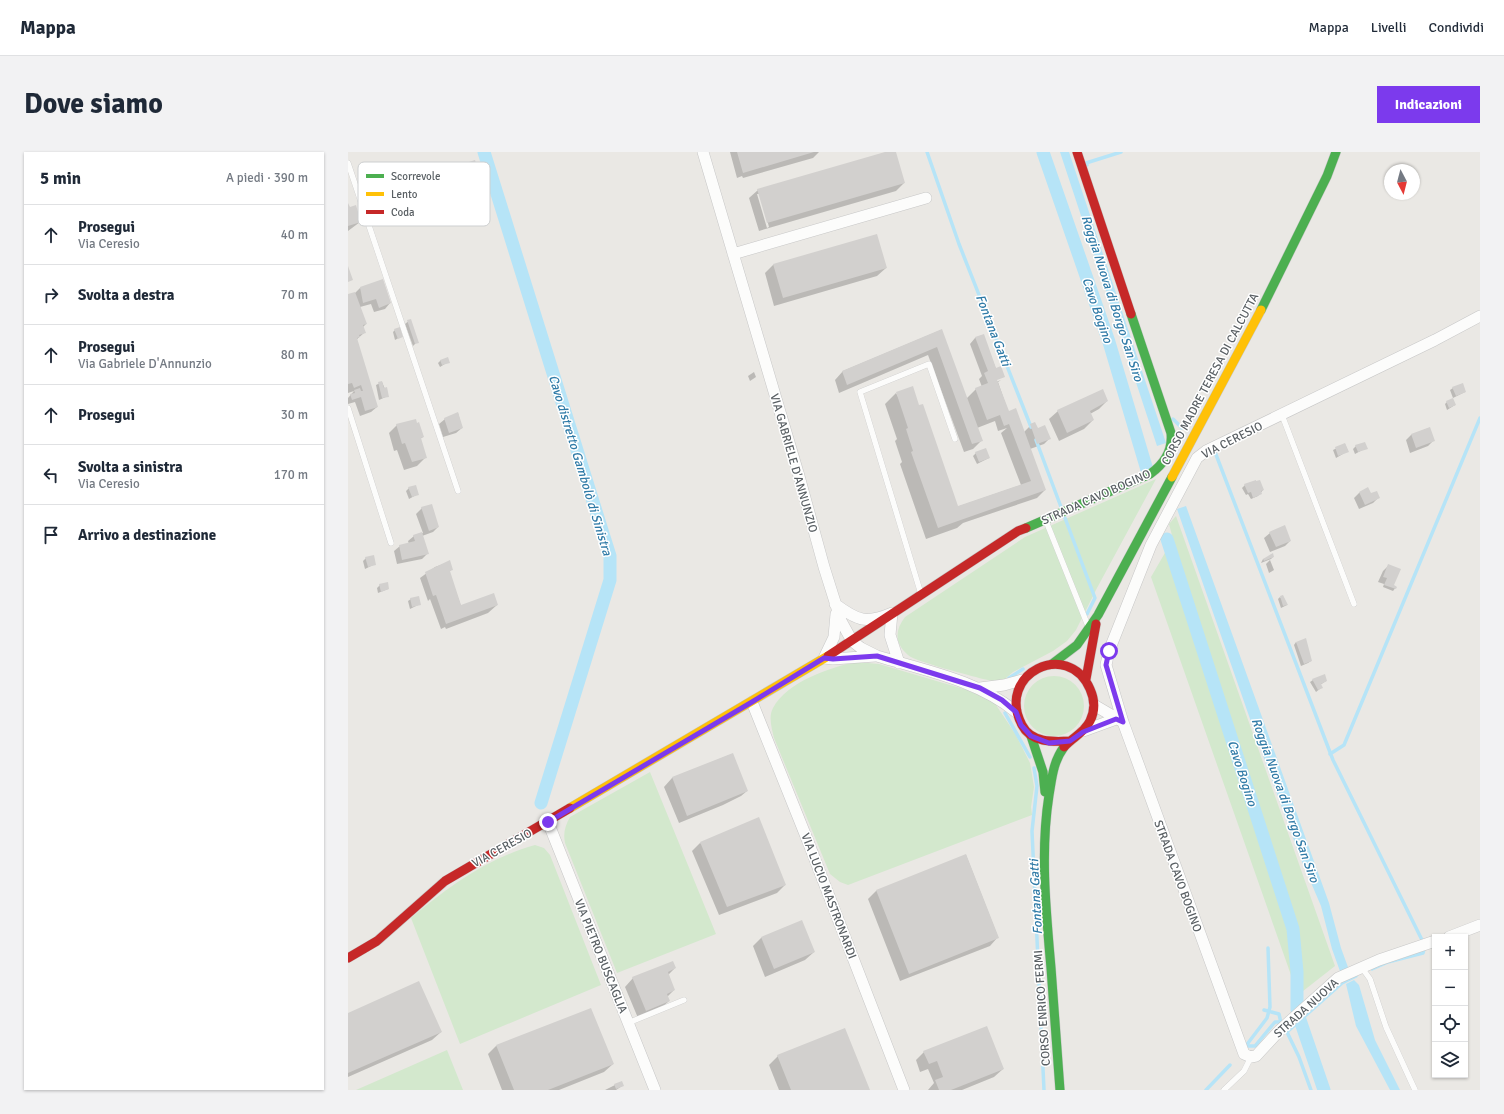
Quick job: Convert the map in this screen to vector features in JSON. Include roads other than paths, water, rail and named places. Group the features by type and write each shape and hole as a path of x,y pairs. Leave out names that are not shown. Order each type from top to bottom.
{"main road":[{"name":"STRADA CAVO BOGINO","path":"852,641 892,613 1018,531 1150,474 1162,463 1173,442 1077,152"},
{"name":"CORSO MADRE TERESA DI CALCUTTA","path":"1052,664 1077,645 1098,614 1262,308 1327,176 1336,152"},
{"name":"CORSO MADRE TERESA DI CALCUTTA","path":"1086,679 1089,655 1098,614"},
{"name":"VIA CERESIO","path":"348,958 376,941 445,881 752,702 852,641"},
{"path":"1052,664 1071,668 1086,679 1092,691 1094,704 1091,719 1083,732 1070,741 1049,743 1031,736 1021,725 1016,712 1016,696 1022,680 1036,669 1052,664"},
{"name":"CORSO ENRICO FERMI","path":"1031,736 1043,772 1047,804"},
{"name":"CORSO ENRICO FERMI","path":"1060,1090 1043,866 1047,804 1056,761 1070,741"}],"street":[{"name":"VIA GABRIELE D'ANNUNZIO","path":"703,152 835,604 843,626 852,641 861,648 877,656 980,688 1002,700 1016,712"},
{"path":"733,254 926,198"},
{"name":"VIA CERESIO","path":"1120,720 1106,665 1109,651 1151,545 1197,458 1206,451 1435,340 1480,316"},
{"path":"835,604 852,616 863,620 880,618 892,613 890,635 899,663"},
{"path":"835,604 836,624 834,637 824,658 833,659 877,656"},
{"name":"VIA GABRIELE D'ANNUNZIO","path":"980,688 1004,685 1022,680"},
{"name":"VIA LUCIO MASTRONARDI","path":"752,702 810,844 904,1090"},
{"path":"1094,704 1120,720"},
{"path":"1083,732 1120,720"},
{"name":"STRADA CAVO BOGINO","path":"1120,720 1240,1050 1244,1054 1251,1057"},
{"name":"VIA PIETRO BUSCAGLIA","path":"548,822 655,1090"},
{"path":"1457,934 1480,925"},
{"name":"STRADA NUOVA","path":"1251,1057 1256,1056 1280,1030 1338,978 1358,969 1432,942"}],"lane":[{"path":"348,163 358,193"},
{"path":"369,226 458,490"},
{"path":"921,594 860,392 929,364 955,439"},
{"path":"348,408 391,543"},
{"path":"1282,414 1354,604"},
{"path":"1046,520 1089,628"},
{"path":"1358,969 1370,979 1386,1028 1415,1090"},
{"path":"628,1023 684,1000"},
{"path":"1224,1090 1244,1071 1251,1057"}],"water":[{"name":"Roggia Nuova di Borgo San Siro","path":"1060,152 1069,152 1166,443 1157,446"},
{"name":"Roggia Nuova di Borgo San Siro","path":"1186,506 1329,903 1341,948 1349,970 1341,974 1332,949 1321,906 1300,857 1257,739 1177,509"},
{"path":"1354,980 1359,985 1375,1040 1400,1090 1390,1090 1356,1026 1346,984"}],"waterway":[{"name":"Cavo distretto Gambolò di Sinistra","path":"484,152 487,162"},
{"name":"Fontana Gatti","path":"927,152 959,244 1031,427"},
{"name":"Cavo Bogino","path":"1043,152 1109,342 1147,470"},
{"path":"1087,165 1086,163 1121,152"},
{"name":"Cavo distretto Gambolò di Sinistra","path":"490,171 610,556 610,580 541,803"},
{"path":"1330,754 1344,745 1480,418"},
{"path":"1173,419 1182,428"},
{"name":"Fontana Gatti","path":"1036,440 1061,507"},
{"path":"1215,452 1333,760 1422,940"},
{"name":"Fontana Gatti","path":"1065,518 1095,598 1087,614"},
{"name":"Cavo Bogino","path":"1167,539 1293,929 1297,972 1297,1010"},
{"name":"Fontana Gatti","path":"1009,678 1023,669"},
{"name":"Fontana Gatti","path":"1005,713 1030,757"},
{"name":"Fontana Gatti","path":"1034,768 1037,786 1032,831 1044,1090"},
{"path":"1245,1047 1267,1018 1270,1007 1268,948"},
{"path":"1372,969 1388,962 1423,953 1424,949"},
{"path":"1287,1032 1342,983 1356,976"},
{"path":"1264,1010 1279,1014 1281,1023"},
{"name":"Cavo Bogino","path":"1299,1017 1324,1090"},
{"path":"1246,1046 1255,1046 1275,1022 1281,1022"},
{"path":"1286,1030 1299,1057 1311,1090"},
{"path":"1206,1090 1230,1065"}]}
